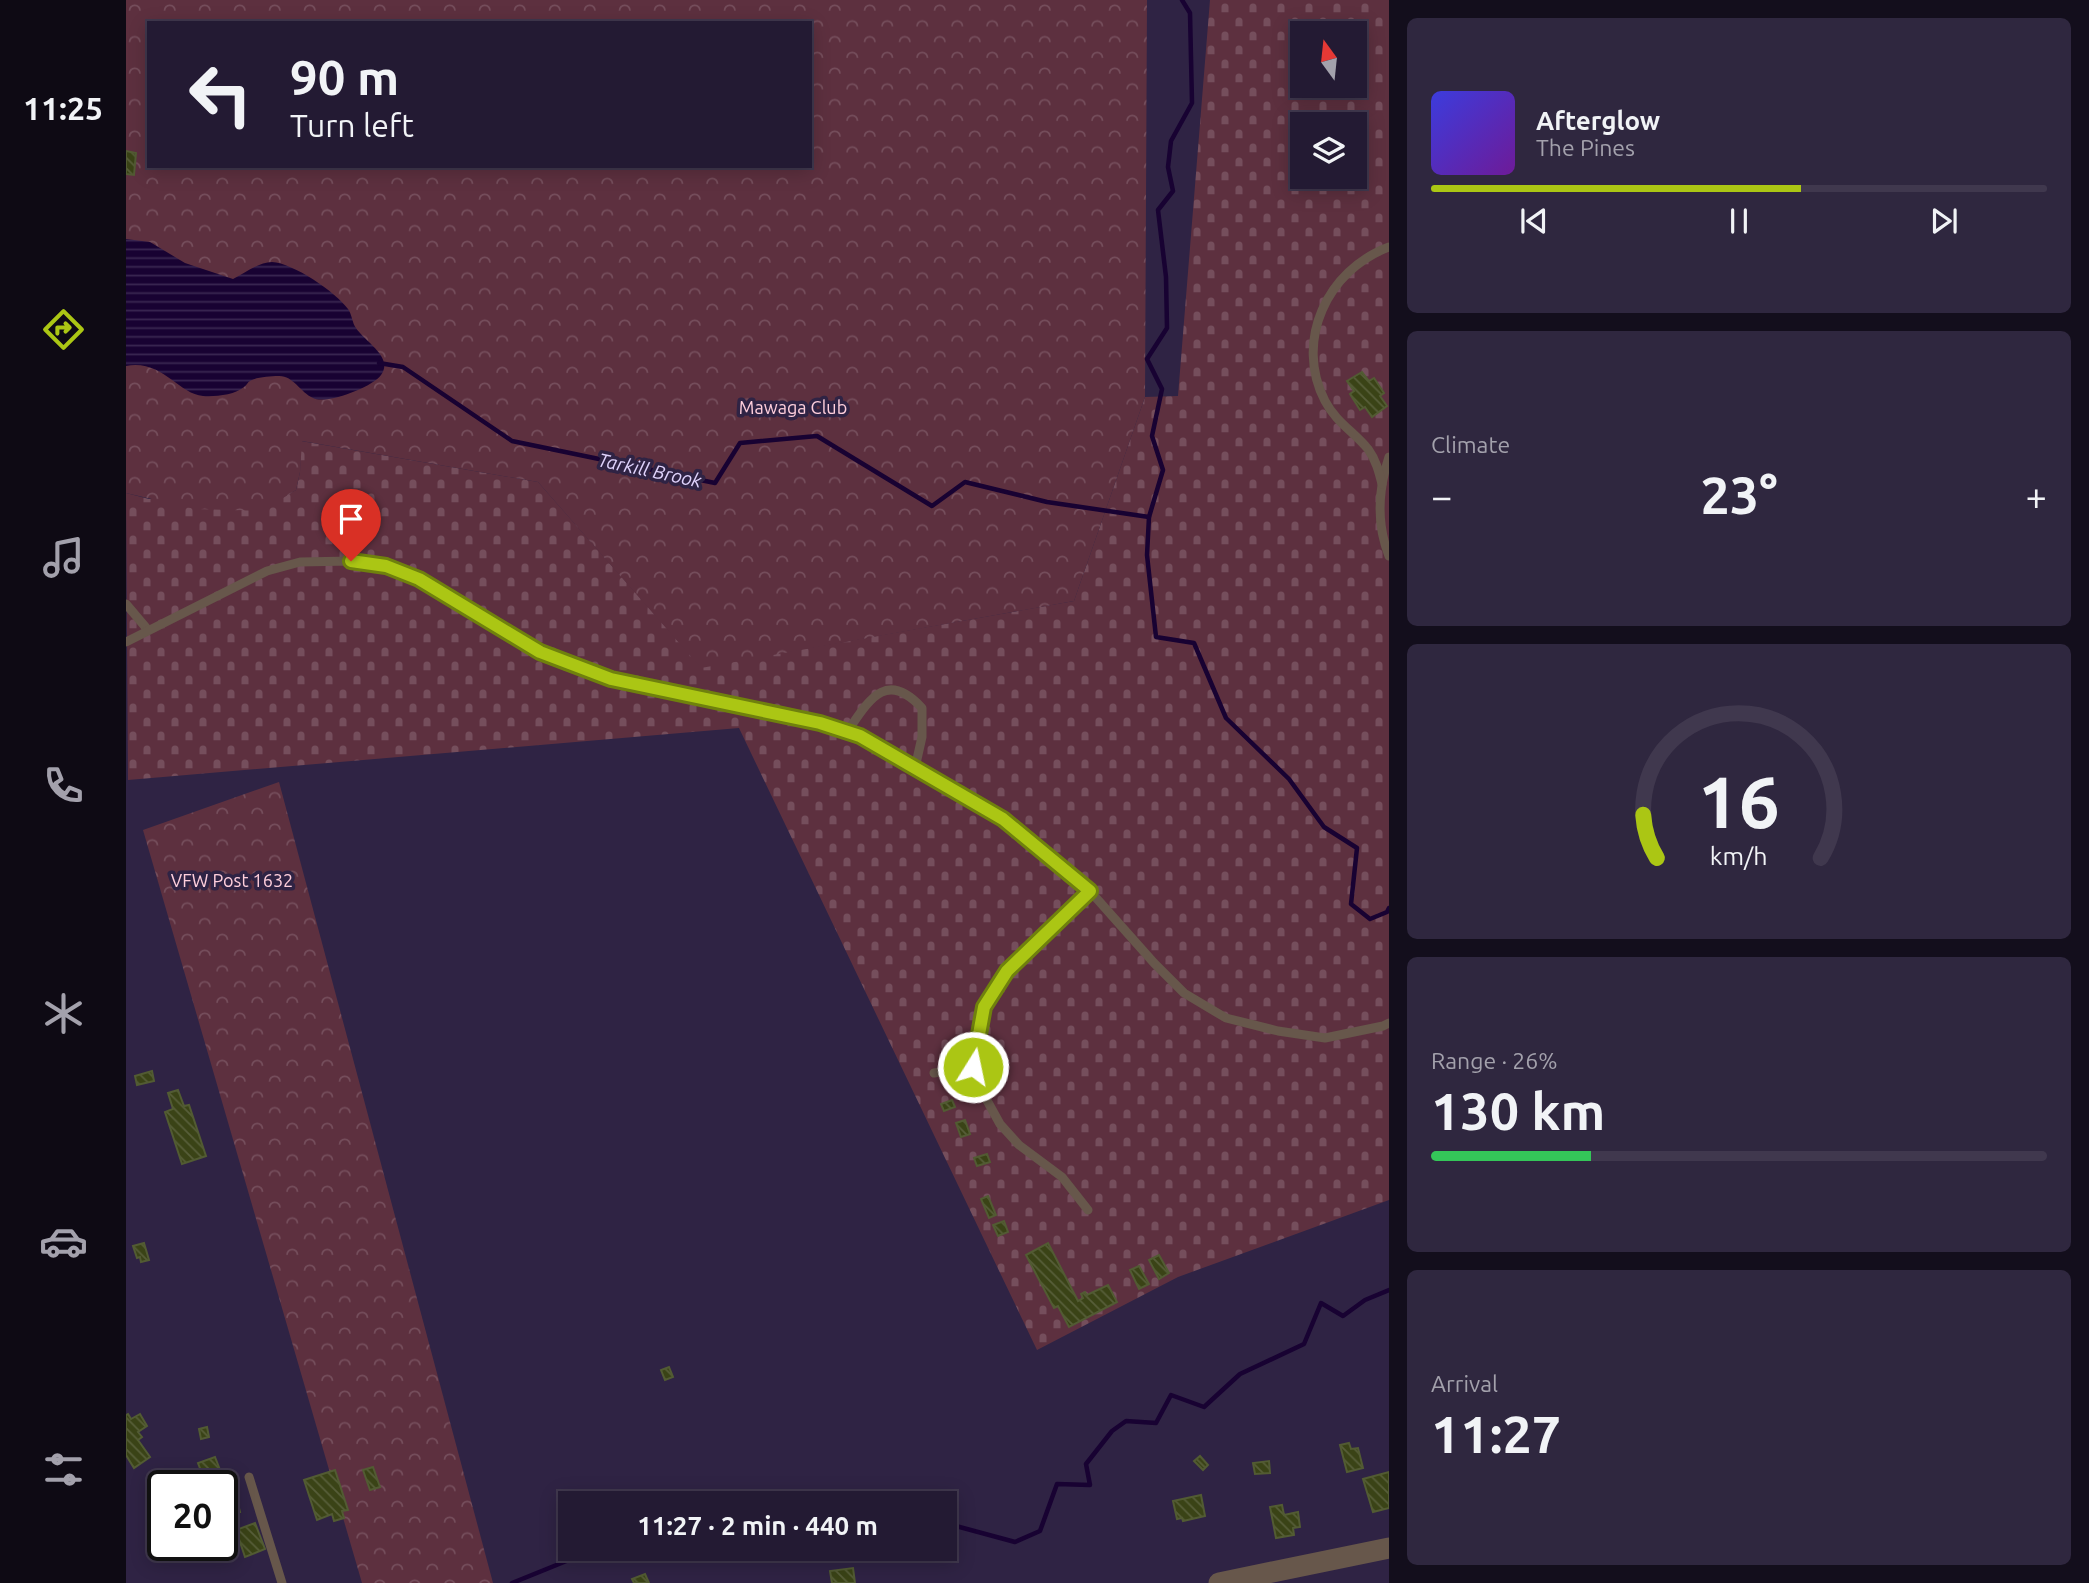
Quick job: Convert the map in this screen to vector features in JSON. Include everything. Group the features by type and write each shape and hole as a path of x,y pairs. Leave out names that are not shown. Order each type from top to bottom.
{"street":[{"path":"1219,1583 1389,1548"}],"lane":[{"path":"1382,484 1369,451 1343,426 1325,400 1313,354 1317,323 1338,283 1360,262 1389,247"},
{"path":"1389,457 1382,484 1380,517 1389,556"},
{"path":"126,642 267,571 300,562 351,561 386,566 419,579 540,652 611,679 820,723 860,736 1003,819 1090,891 1184,993 1226,1018 1278,1031 1325,1038 1389,1023"},
{"path":"126,604 149,631"},
{"path":"847,732 871,697 890,689 909,695 922,708 922,737 915,768"},
{"path":"1088,1210 1062,1177 1019,1145 1000,1124 973,1067 984,1007 1001,980 1007,971 1090,891"},
{"path":"934,1073 973,1067"},
{"path":"249,1477 282,1583"}],"green space":[{"name":"Mawaga Club","path":"126,0 1147,0 1145,397 1074,601 701,668 538,482 302,441 296,490 262,511 195,509 126,493"},
{"path":"1210,0 1389,0 1389,1200 1178,1277 1037,1350 739,728 128,780 126,493 149,499 280,499 296,490 300,472 301,441 538,482 701,667 1074,601 1145,397 1178,396"},
{"name":"VFW Post 1632","path":"279,782 493,1583 362,1583 143,830"}],"shaded area":[{"path":"126,239 150,242 185,263 233,279 267,262 291,267 334,295 348,309 356,328 377,350 384,362 381,375 369,385 328,399 313,398 283,376 255,379 230,394 203,396 194,394 150,367 126,366"}],"building":[{"path":"126,151 136,153 134,175 126,174"},
{"path":"1362,372 1369,381 1374,378 1384,393 1380,396 1387,406 1372,417 1365,407 1360,410 1350,394 1354,391 1347,381"},
{"path":"152,1071 154,1081 137,1085 135,1076"},
{"path":"178,1090 184,1106 189,1105 206,1156 182,1164 165,1112 173,1109 168,1093"},
{"path":"952,1100 955,1107 944,1111 941,1104"},
{"path":"965,1120 970,1134 961,1137 956,1123"},
{"path":"987,1154 990,1162 977,1166 974,1158"},
{"path":"988,1196 996,1215 989,1218 981,1199"},
{"path":"1004,1221 1008,1232 998,1236 993,1225"},
{"path":"144,1243 149,1260 141,1262 133,1246"},
{"path":"1048,1243 1078,1301 1083,1298 1081,1294 1085,1292 1087,1295 1108,1285 1117,1302 1069,1327 1058,1306 1054,1308 1026,1255"},
{"path":"1159,1255 1169,1273 1159,1279 1149,1260"},
{"path":"1139,1266 1149,1284 1139,1289 1130,1270"},
{"path":"669,1367 673,1377 665,1380 661,1370"},
{"path":"128,1414 131,1419 140,1414 147,1426 138,1432 142,1437 138,1440 150,1457 134,1468 126,1455"},
{"path":"207,1427 209,1437 201,1439 199,1429"},
{"path":"1349,1443 1351,1449 1358,1448 1363,1468 1347,1472 1340,1445"},
{"path":"1200,1456 1208,1465 1203,1470 1194,1461"},
{"path":"215,1457 220,1470 201,1470 198,1463"},
{"path":"1269,1461 1270,1473 1255,1474 1253,1463"},
{"path":"373,1467 380,1487 370,1490 363,1470"},
{"path":"335,1470 348,1510 342,1511 344,1518 334,1521 332,1514 317,1520 304,1480"},
{"path":"1389,1472 1389,1508 1373,1512 1363,1479"},
{"path":"1201,1495 1205,1516 1183,1521 1182,1518 1177,1519 1173,1501"},
{"path":"1282,1505 1284,1515 1298,1512 1300,1527 1293,1528 1294,1535 1276,1538 1270,1507"},
{"path":"255,1523 265,1549 245,1557 238,1529"},
{"path":"853,1568 855,1583 832,1583 830,1571"},
{"path":"645,1574 649,1583 634,1583 632,1579"}],"waterway":[{"path":"1182,0 1190,13 1192,103 1171,141 1168,167 1173,191 1158,210 1166,277 1167,328 1147,359 1162,389 1152,436 1163,470 1149,517 1147,555 1156,637 1194,643 1226,718 1289,779 1324,827 1357,848 1351,904 1370,919 1387,912 1389,908"},
{"name":"Tarkill Brook","path":"379,363 403,367 512,441 715,483 740,443 817,436 932,506 965,482 1047,502 1149,517"},
{"path":"957,1526 1015,1542 1040,1531 1057,1484 1090,1485 1086,1464 1112,1431 1126,1421 1156,1423 1171,1395 1204,1407 1240,1374 1304,1344 1321,1303 1343,1316 1365,1300 1389,1290"},
{"path":"512,1583 566,1561"}],"route":[{"path":"351,561 386,566 419,579 540,652 611,679 820,723 860,736 1003,819 1090,891 1007,971 984,1007 973,1067"}]}
